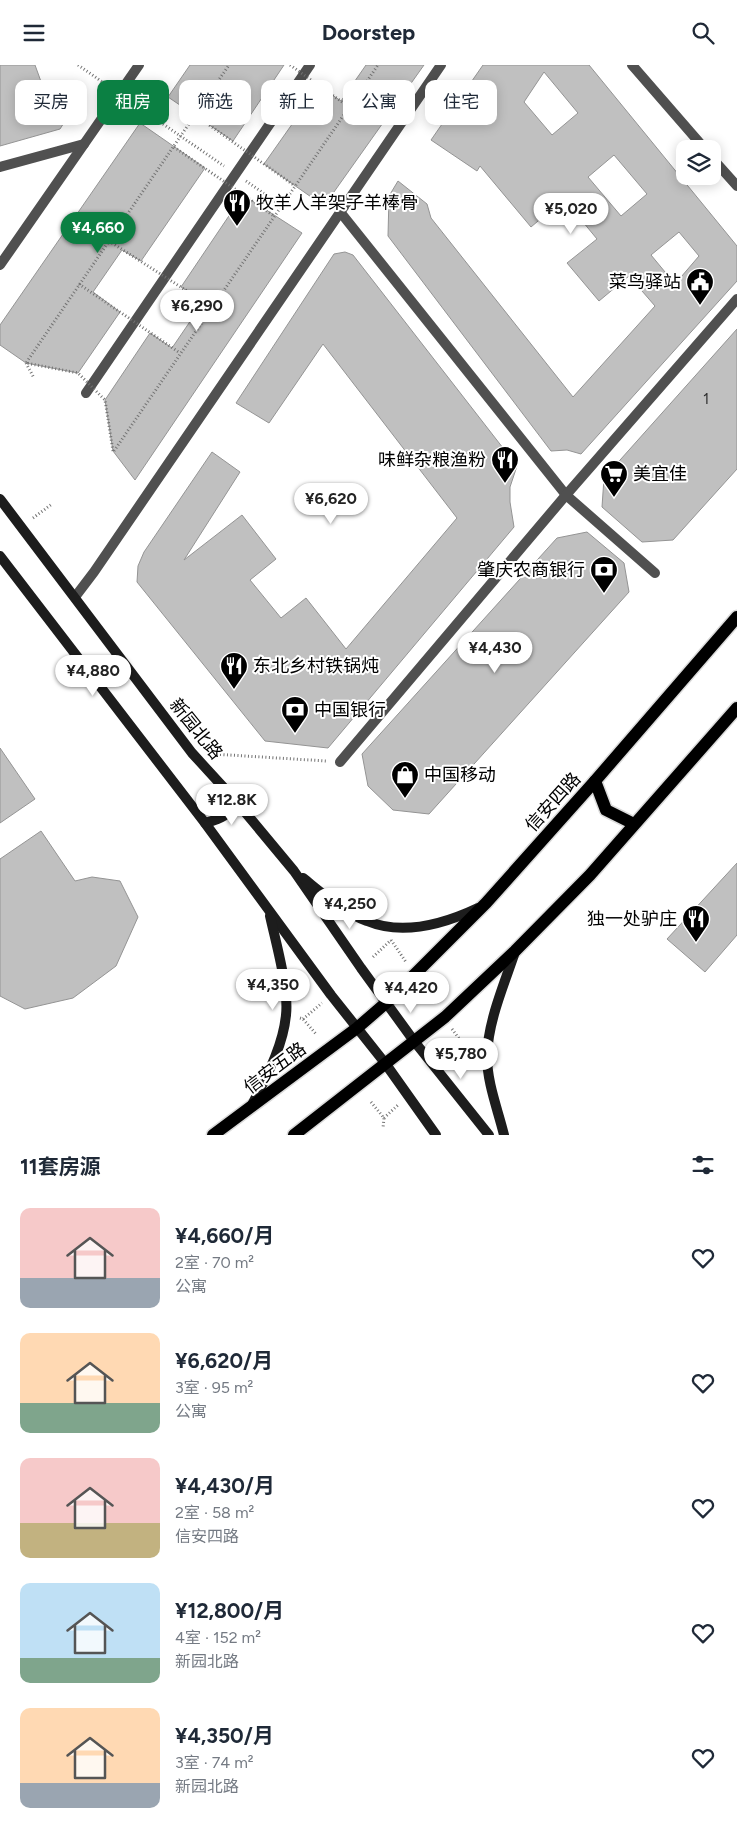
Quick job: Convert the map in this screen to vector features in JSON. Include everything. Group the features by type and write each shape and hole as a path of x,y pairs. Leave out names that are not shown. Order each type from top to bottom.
{"main road":[{"name":"新园北路","path":"0,499 192,753 235,800 294,871 360,968 414,1041 489,1135"},
{"path":"0,556 205,823 385,1063 436,1135"},
{"name":"信安四路","path":"387,1002 486,903 737,617"},
{"path":"294,1135 445,1017 515,951 590,875 737,708"},
{"path":"595,781 606,810 634,824"},
{"path":"205,823 221,819 229,813 235,800"},
{"path":"294,871 331,901 348,912 367,921 393,927 415,928 456,919 486,903"},
{"path":"250,1108 272,1065 282,1035 286,1014 284,985 270,912"},
{"path":"504,1135 490,1083 487,1056 491,1027 515,951"},
{"name":"信安五路","path":"213,1135 357,1028 387,1002"}],"street":[{"path":"128,80 139,65"},
{"path":"86,393 310,65"},
{"path":"75,597 100,564 441,65"},
{"path":"632,65 697,140"},
{"path":"0,265 97,125"},
{"path":"0,167 84,144"},
{"path":"721,168 737,186"},
{"path":"341,213 566,495 655,573"},
{"path":"340,762 566,495 737,299"}],"path":[{"path":"78,65 99,80"},
{"path":"220,80 230,65"},
{"path":"290,65 343,103"},
{"path":"368,80 378,65"},
{"path":"26,363 78,373 105,400 113,451 343,116"},
{"path":"26,363 188,125"},
{"path":"209,125 295,186"},
{"path":"174,147 274,216"},
{"path":"109,241 212,307"},
{"path":"79,284 180,353"},
{"path":"26,363 34,378"},
{"path":"21,527 52,504"},
{"path":"192,753 340,762"},
{"path":"373,957 391,940 407,962"},
{"path":"316,1034 304,1019 323,1002"},
{"path":"452,1028 466,1048 474,1051"},
{"path":"453,1058 466,1048"},
{"path":"371,1102 384,1118"},
{"path":"383,1128 384,1118 399,1105"}],"building":[{"path":"0,65 35,65 40,80 15,80 15,125 63,125 60,129 0,146"},
{"path":"190,65 284,65 274,80 261,80 261,99 251,114 251,80 180,80"},
{"path":"366,65 424,65 413,80 356,80"},
{"path":"483,65 589,65 676,171 676,185 687,185 737,246 737,281 581,454 567,450 551,451 388,236 389,196 398,181 427,204 431,218 573,397 655,306 629,276 599,301 567,263 597,239 564,199 531,227 480,166 477,171 431,140 441,125 497,125 497,80 473,80","holes":["544,72 578,113 552,135 524,102","614,155 647,194 621,216 588,177","679,232 699,256 675,284 651,255"]},
{"path":"179,81 179,104 169,98"},
{"path":"333,96 341,101 343,98 343,125 381,125 324,206 264,164 292,125 333,125"},
{"path":"139,125 143,125 205,168 141,261 122,250 93,292 120,312 78,373 26,363 0,345 0,325"},
{"path":"209,125 244,125 233,141"},
{"path":"243,195 302,233 135,480 113,451 105,400 150,333 172,348 204,301 181,287"},
{"path":"345,252 353,255 517,466 510,487 514,527 328,748 265,741 137,582 138,566 144,552 212,452 240,472 184,560 242,515 276,559 250,580 281,618 306,598 346,649 457,518 323,344 269,423 236,403 334,254"},
{"path":"737,329 737,469 673,540 642,542 602,507 604,478"},
{"path":"587,532 624,563 629,592 429,814 393,810 368,786 362,754 557,538"},
{"path":"0,748 35,799 0,823"},
{"path":"41,831 75,881 92,877 120,881 138,917 116,966 73,998 25,1009 0,996 0,859"},
{"path":"737,863 737,935 705,972 667,939"}],"place":[{"name":"牧羊人羊架子羊棒骨","path":"237,227"},
{"name":"菜鸟驿站","path":"700,306"},
{"name":"味鲜杂粮渔粉","path":"505,484"},
{"name":"美宜佳","path":"614,498"},
{"name":"肇庆农商银行","path":"604,594"},
{"name":"东北乡村铁锅炖","path":"234,690"},
{"name":"中国银行","path":"295,734"},
{"name":"中国移动","path":"405,799"},
{"name":"独一处驴庄","path":"696,943"}]}
